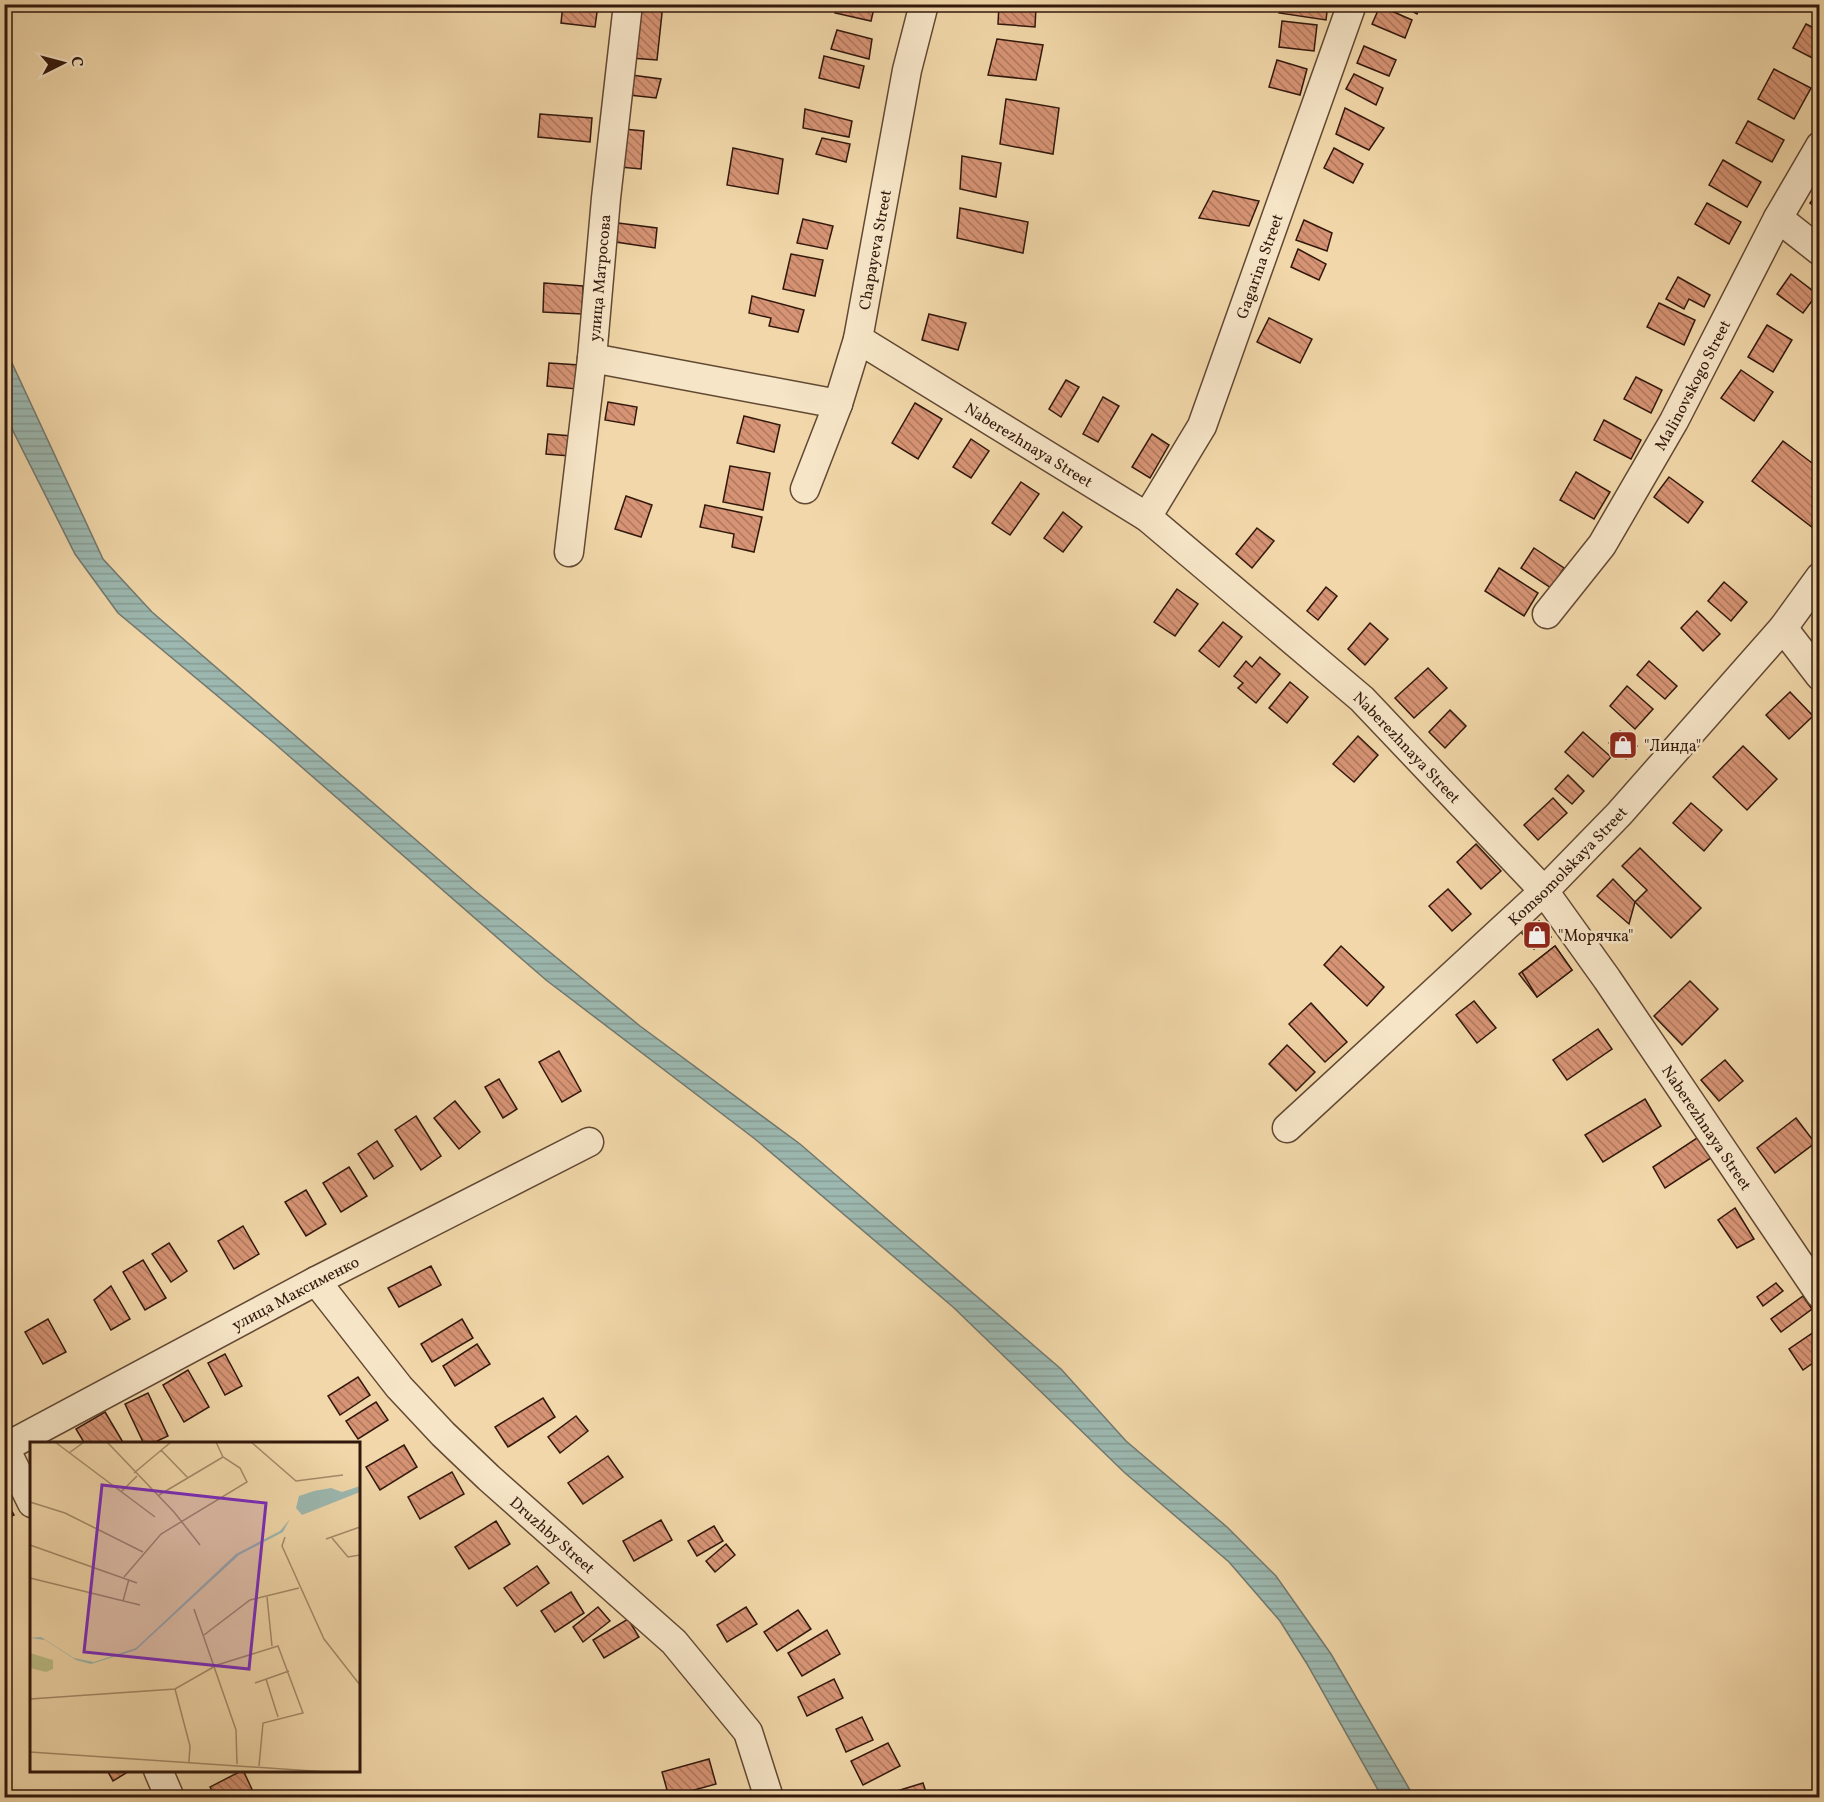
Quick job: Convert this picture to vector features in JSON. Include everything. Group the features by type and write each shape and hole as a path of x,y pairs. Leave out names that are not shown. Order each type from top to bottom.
{"street":[{"name":"улица Матросова","path":"569,552 592,358 606,198 628,4"},
{"name":"Chapayeva Street","path":"805,489 838,404 858,339 907,70 924,4"},
{"name":"Gagarina Street","path":"1147,517 1202,426 1352,4"},
{"name":"Malinovskogo Street","path":"1547,614 1608,535 1674,421 1778,218 1820,146"},
{"path":"1778,218 1820,251"},
{"name":"Naberezhnaya Street","path":"858,339 1147,517 1362,699 1544,891 1820,1294"},
{"path":"592,358 838,404"},
{"name":"Komsomolskaya Street","path":"1287,1128 1544,891 1619,814 1783,628 1820,577"},
{"path":"1783,628 1820,676"},
{"name":"улица Максименко","path":"5,1447 316,1281 589,1142"},
{"name":"Druzhby Street","path":"316,1281 399,1387 443,1434 489,1478 674,1642 748,1732 769,1797"},
{"path":"5,1447 30,1499"},
{"path":"159,1772 170,1797"}],"water":[{"path":"5,348 103,559 152,612 474,890 640,1026 800,1144 1061,1369 1126,1441 1227,1527 1276,1576 1331,1654 1414,1797 1382,1797 1280,1621 1229,1562 1125,1473 953,1307 755,1139 546,980 274,743 118,613 75,554 5,415"}],"building":[{"path":"563,4 598,5 595,27 561,23"},
{"path":"639,4 663,4 657,60 631,58"},
{"path":"837,4 875,4 871,21 835,13"},
{"path":"999,4 1036,7 1035,27 998,24"},
{"path":"1281,4 1328,4 1326,20 1279,13"},
{"path":"1399,4 1421,4 1417,14"},
{"path":"1380,6 1412,20 1405,38 1372,24"},
{"path":"1282,21 1317,25 1314,51 1279,47"},
{"path":"1806,24 1820,31 1820,62 1793,48"},
{"path":"837,30 872,39 869,59 831,49"},
{"path":"997,39 1043,45 1036,80 988,75"},
{"path":"1364,46 1396,60 1389,76 1357,63"},
{"path":"824,56 864,66 859,88 819,78"},
{"path":"1277,60 1307,69 1300,95 1269,87"},
{"path":"1774,69 1811,88 1794,119 1758,99"},
{"path":"624,74 661,79 656,98 620,94"},
{"path":"1354,74 1383,88 1376,105 1346,89"},
{"path":"1006,99 1059,108 1053,154 1000,144"},
{"path":"1345,108 1384,128 1369,150 1336,134"},
{"path":"805,109 852,121 849,137 803,128"},
{"path":"540,114 592,118 590,142 538,137"},
{"path":"1748,121 1784,140 1772,162 1736,143"},
{"path":"613,128 644,131 641,169 609,166"},
{"path":"822,138 850,144 846,162 816,154"},
{"path":"733,148 783,159 778,194 727,185"},
{"path":"1334,148 1363,164 1353,183 1324,168"},
{"path":"962,156 1001,163 996,197 960,189"},
{"path":"1723,160 1761,182 1747,207 1709,185"},
{"path":"1820,189 1820,210 1810,203"},
{"path":"1213,191 1259,201 1249,226 1199,218"},
{"path":"1707,203 1741,222 1729,244 1695,224"},
{"path":"960,208 1028,222 1023,253 957,238"},
{"path":"803,219 833,226 827,249 797,243"},
{"path":"1304,220 1332,233 1327,251 1296,240"},
{"path":"618,223 657,228 655,248 616,242"},
{"path":"1298,249 1326,264 1319,280 1291,267"},
{"path":"791,254 823,260 815,296 783,289"},
{"path":"1791,274 1817,294 1803,313 1777,294"},
{"path":"1678,277 1710,295 1704,307 1689,299 1684,309 1666,299"},
{"path":"544,283 583,286 582,314 543,312"},
{"path":"752,296 804,310 798,332 769,326 771,318 749,313"},
{"path":"1659,303 1695,320 1684,345 1647,327"},
{"path":"929,314 966,323 958,350 922,340"},
{"path":"1269,318 1312,339 1300,363 1257,342"},
{"path":"1767,325 1792,340 1773,372 1748,357"},
{"path":"549,363 579,365 577,389 547,386"},
{"path":"1741,370 1773,392 1754,421 1721,398"},
{"path":"1636,377 1662,390 1651,413 1624,399"},
{"path":"1066,380 1079,387 1061,417 1049,409"},
{"path":"1103,397 1119,406 1098,442 1083,434"},
{"path":"608,402 637,407 634,425 605,420"},
{"path":"915,403 942,419 918,459 892,443"},
{"path":"744,416 780,425 774,452 737,443"},
{"path":"1604,420 1641,440 1631,459 1594,440"},
{"path":"548,434 572,436 570,456 546,454"},
{"path":"1152,434 1169,445 1150,478 1132,467"},
{"path":"971,439 989,451 971,478 953,467"},
{"path":"1783,441 1820,469 1820,519 1813,528 1752,481"},
{"path":"730,466 770,473 763,510 723,502"},
{"path":"1576,472 1610,492 1594,519 1560,500"},
{"path":"1669,477 1703,502 1688,523 1654,497"},
{"path":"1021,482 1039,494 1010,535 992,523"},
{"path":"626,496 652,505 641,537 615,529"},
{"path":"705,505 762,517 754,552 732,547 734,534 700,527"},
{"path":"1063,512 1082,527 1063,552 1044,538"},
{"path":"1257,528 1274,541 1252,568 1236,554"},
{"path":"1534,548 1564,568 1551,588 1521,568"},
{"path":"1499,568 1538,593 1524,616 1485,591"},
{"path":"1724,582 1747,602 1731,621 1708,601"},
{"path":"1326,587 1337,596 1318,620 1307,611"},
{"path":"1177,589 1198,604 1175,636 1154,622"},
{"path":"1697,611 1720,634 1703,651 1681,628"},
{"path":"1223,622 1242,637 1219,667 1199,651"},
{"path":"1370,623 1388,639 1365,665 1348,649"},
{"path":"1260,657 1280,674 1256,703 1238,688 1243,683 1234,676 1246,661 1252,667"},
{"path":"1649,661 1677,686 1665,699 1637,675"},
{"path":"1428,668 1447,688 1414,718 1395,698"},
{"path":"1290,682 1308,697 1287,723 1269,708"},
{"path":"1627,686 1653,709 1635,729 1610,706"},
{"path":"1790,692 1813,716 1789,739 1766,715"},
{"path":"1450,710 1466,726 1445,748 1429,732"},
{"name":"\"Линда\"","path":"1620,731 1637,746 1626,759 1609,743"},
{"path":"1583,732 1611,757 1593,777 1565,752"},
{"path":"1358,736 1378,755 1354,782 1333,764"},
{"path":"1743,746 1777,779 1747,810 1713,777"},
{"path":"1568,775 1584,791 1572,804 1555,789"},
{"path":"1553,798 1567,813 1538,840 1524,825"},
{"path":"1691,803 1722,830 1704,851 1673,823"},
{"path":"1476,844 1501,871 1481,889 1457,862"},
{"path":"1640,848 1701,908 1671,938 1635,902 1647,890 1622,866"},
{"path":"1613,879 1635,902 1629,924 1597,896"},
{"path":"1448,889 1471,914 1452,931 1429,906"},
{"name":"\"Морячка\"","path":"1539,921 1551,937 1534,949 1522,933"},
{"name":"\"Морячка\"","path":"1539,921 1551,937 1534,949 1522,933"},
{"path":"1341,946 1384,987 1367,1006 1324,965"},
{"path":"1555,946 1572,970 1537,997 1519,974"},
{"path":"1555,946 1572,970 1537,997 1522,972"},
{"path":"1690,981 1718,1009 1682,1045 1654,1016"},
{"path":"1474,1001 1496,1028 1477,1043 1456,1015"},
{"path":"1311,1003 1347,1042 1325,1062 1289,1024"},
{"path":"1598,1029 1612,1049 1567,1080 1553,1060"},
{"path":"1287,1045 1315,1072 1296,1091 1269,1064"},
{"path":"559,1051 581,1091 562,1102 539,1062"},
{"path":"1725,1060 1743,1081 1719,1101 1701,1080"},
{"path":"499,1079 517,1109 503,1118 485,1087"},
{"path":"1645,1099 1661,1126 1603,1162 1585,1135"},
{"path":"455,1101 480,1132 459,1149 434,1118"},
{"path":"416,1116 441,1156 421,1170 395,1130"},
{"path":"1796,1118 1815,1143 1775,1173 1757,1148"},
{"path":"1700,1136 1711,1158 1665,1188 1653,1167"},
{"path":"377,1141 393,1166 374,1179 358,1154"},
{"path":"349,1167 367,1196 341,1212 323,1183"},
{"path":"306,1190 326,1224 306,1236 285,1202"},
{"path":"1735,1208 1754,1239 1737,1248 1718,1220"},
{"path":"243,1226 259,1254 234,1269 218,1241"},
{"path":"169,1243 187,1271 171,1282 152,1254"},
{"path":"143,1260 166,1298 145,1310 123,1272"},
{"path":"431,1266 441,1285 399,1307 388,1288"},
{"path":"1776,1283 1783,1291 1763,1306 1757,1297"},
{"path":"111,1286 130,1319 111,1330 94,1300"},
{"path":"1803,1296 1812,1309 1781,1332 1771,1319"},
{"path":"48,1319 66,1352 43,1364 25,1332"},
{"path":"462,1319 473,1338 432,1362 421,1344"},
{"path":"1820,1328 1820,1358 1803,1370 1789,1349"},
{"path":"477,1344 490,1364 455,1386 443,1366"},
{"path":"225,1354 242,1386 225,1395 208,1363"},
{"path":"188,1370 209,1407 184,1422 163,1385"},
{"path":"358,1377 370,1395 340,1415 328,1396"},
{"path":"148,1393 168,1436 155,1442 143,1442 125,1404"},
{"path":"543,1398 555,1417 508,1447 495,1427"},
{"path":"376,1402 388,1420 358,1439 346,1421"},
{"path":"105,1412 123,1442 84,1442 76,1429"},
{"path":"576,1416 588,1431 560,1453 548,1437"},
{"path":"404,1445 417,1467 380,1490 366,1467"},
{"path":"608,1456 623,1477 583,1504 568,1483"},
{"path":"452,1472 464,1494 420,1519 408,1497"},
{"path":"4,1498 14,1515 4,1520"},
{"path":"661,1520 672,1540 634,1561 623,1541"},
{"path":"496,1521 510,1544 469,1569 455,1547"},
{"path":"714,1526 723,1541 697,1556 688,1541"},
{"path":"726,1544 735,1555 715,1572 706,1561"},
{"path":"537,1566 549,1583 517,1606 504,1588"},
{"path":"571,1592 584,1613 555,1632 541,1611"},
{"path":"598,1607 610,1621 583,1642 573,1627"},
{"path":"746,1607 757,1624 727,1642 717,1625"},
{"path":"798,1610 811,1629 777,1651 764,1632"},
{"path":"628,1619 639,1637 604,1658 593,1640"},
{"path":"827,1630 840,1654 802,1676 788,1653"},
{"path":"834,1679 843,1698 807,1716 798,1697"},
{"path":"862,1717 873,1740 846,1752 836,1729"},
{"path":"888,1743 900,1766 863,1785 851,1761"},
{"path":"709,1759 716,1784 669,1797 662,1772"},
{"path":"108,1772 128,1772 113,1781"},
{"path":"239,1772 244,1772 256,1798 216,1798 210,1787"},
{"path":"923,1783 928,1798 888,1798 887,1794"}],"place":[{"name":"\"Линда\"","path":"1623,745"},
{"name":"\"Морячка\"","path":"1537,935"}]}
